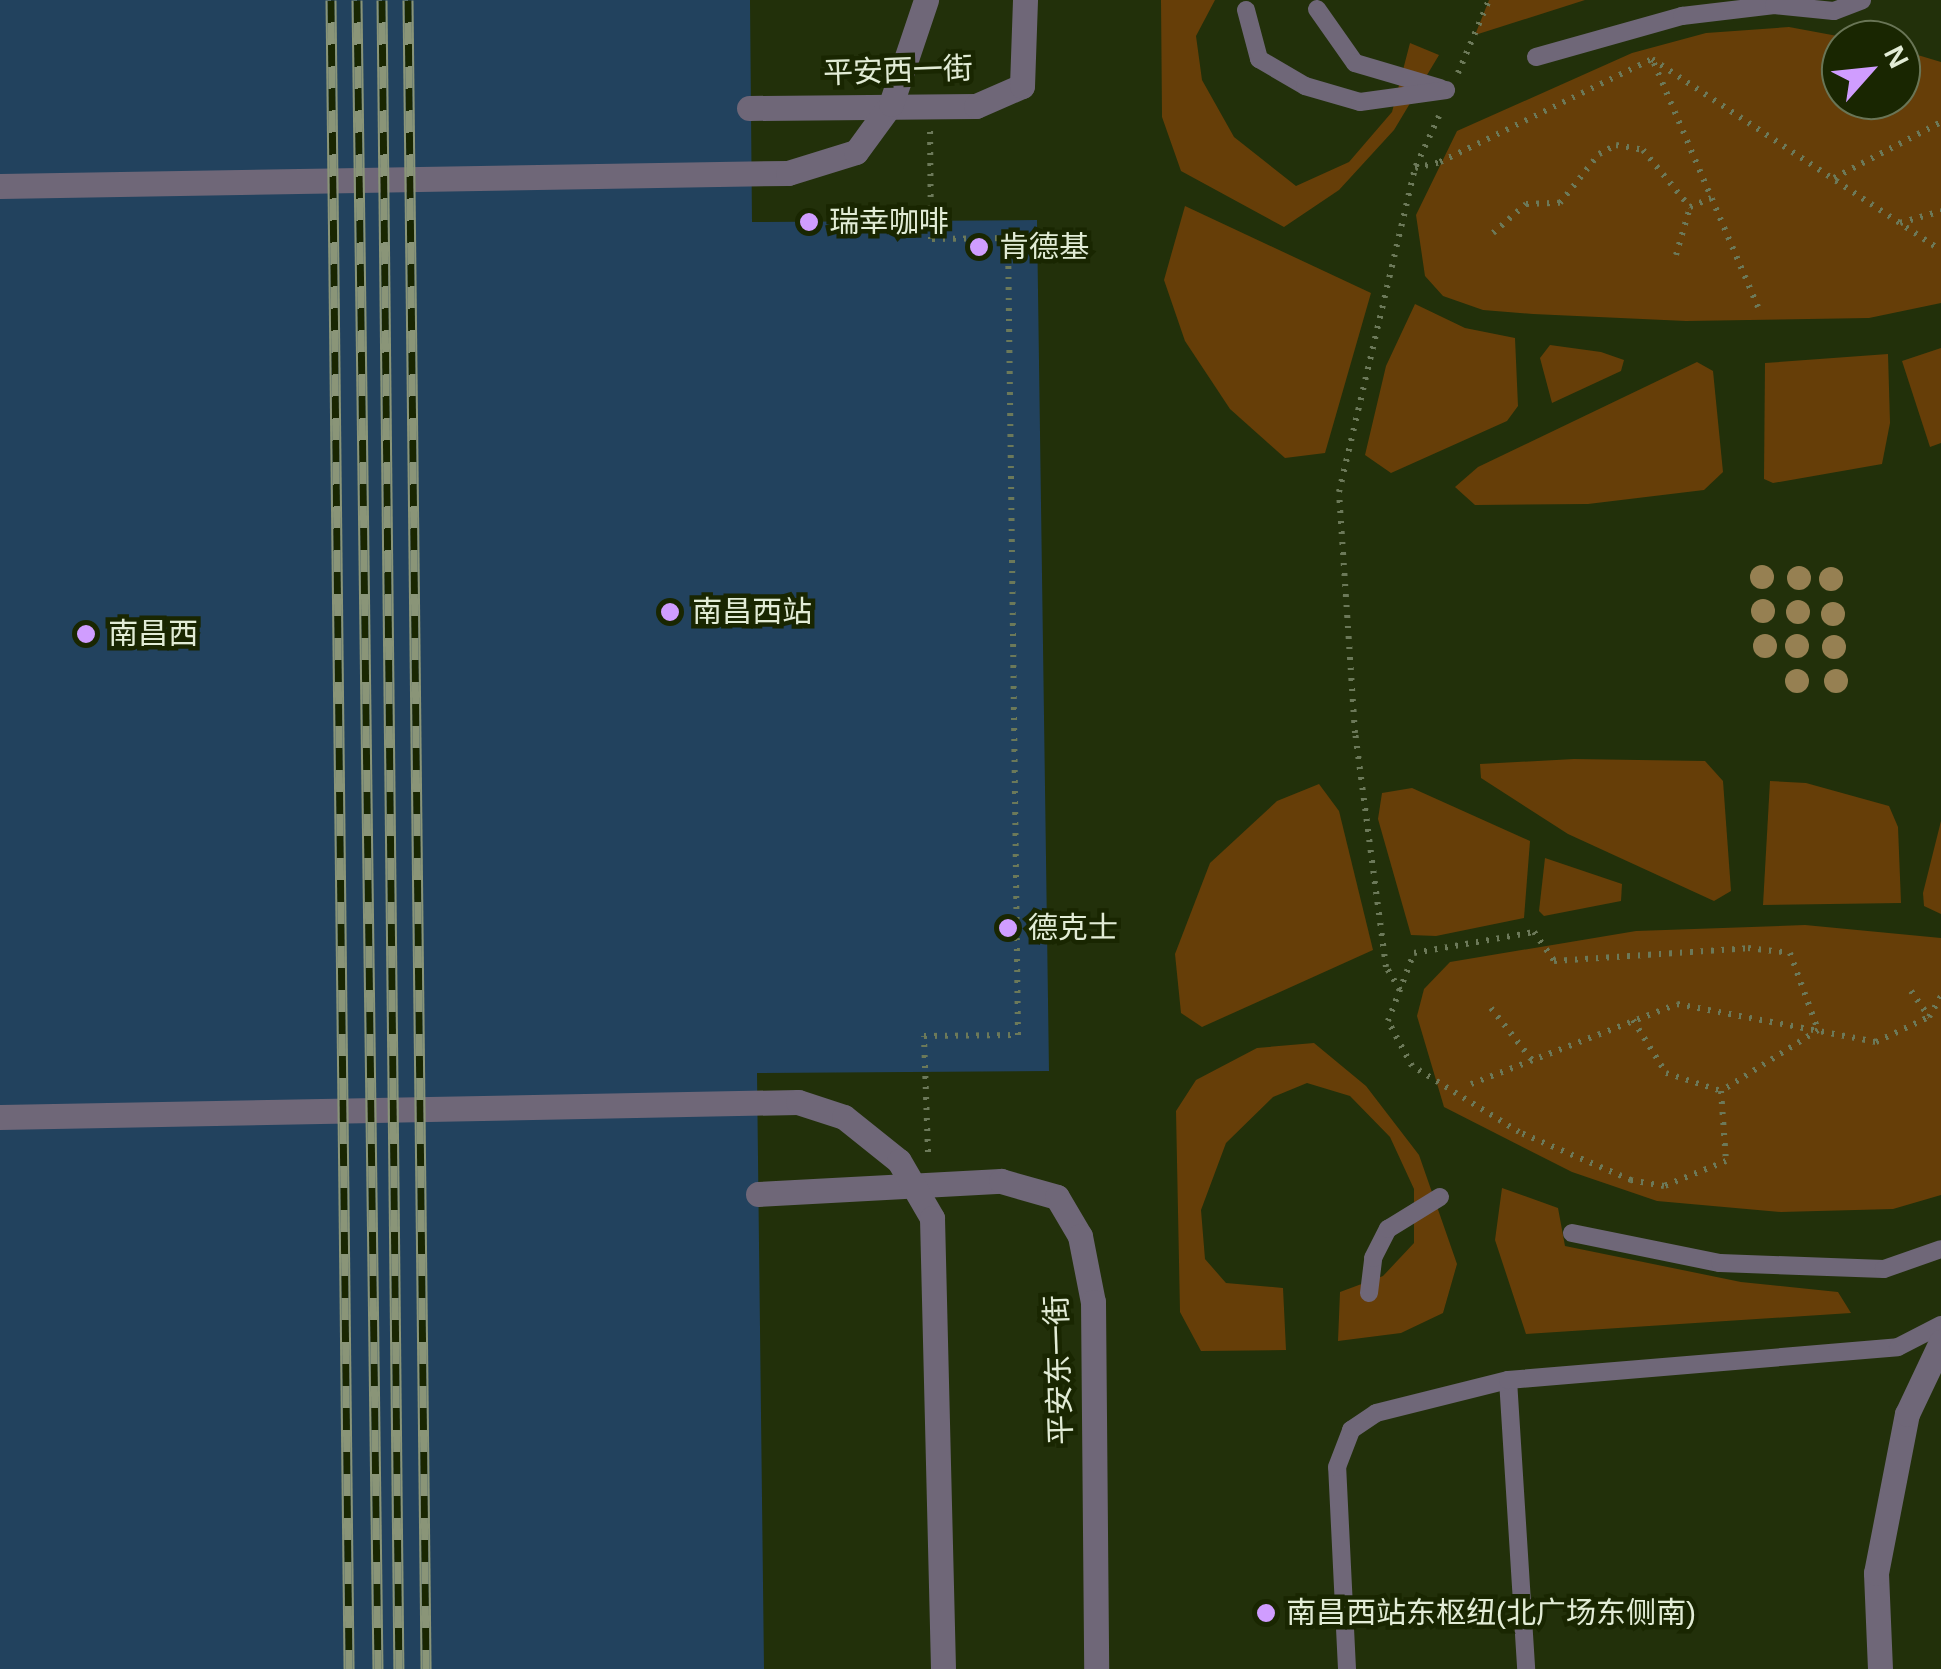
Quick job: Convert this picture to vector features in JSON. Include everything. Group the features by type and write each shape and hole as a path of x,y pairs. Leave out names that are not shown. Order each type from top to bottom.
{"street":[{"path":"0,186 788,173 856,152 892,104 926,0"},
{"name":"平安西一街","path":"749,108 976,106 1022,86 1025,0"},
{"path":"0,1117 798,1102 844,1117 898,1161 932,1218 943,1669"},
{"name":"平安东一街","path":"758,1194 1001,1181 1057,1197 1080,1236 1093,1302 1096,1669"},
{"path":"1880,1669 1876,1574 1908,1414 1941,1342"}],"lane":[{"path":"1536,57 1682,16 1774,5 1834,12 1862,0"},
{"path":"1246,10 1259,59 1305,86 1360,102 1446,90 1355,63 1317,8"},
{"path":"1370,1293 1374,1258 1388,1229 1440,1197"},
{"path":"1572,1233 1720,1263 1884,1269 1941,1249"},
{"path":"1346,1669 1338,1467 1351,1430 1392,1405 1508,1380 1898,1346 1941,1324"},
{"path":"1508,1380 1526,1669"}],"path":[{"path":"1440,162 1652,59"},
{"path":"1652,59 1941,250"},
{"path":"1652,59 1758,307"},
{"path":"1833,178 1941,122"},
{"path":"924,1080 924,1036 1018,1035 1008,238 932,239 930,142"},
{"path":"1493,233 1526,204 1560,202 1599,154 1616,145 1643,150 1690,207"},
{"path":"1400,990 1386,967 1355,734 1339,492 1415,168"},
{"path":"1690,207 1712,198"},
{"path":"1676,256 1690,207"},
{"path":"1900,223 1941,212"},
{"path":"1721,1091 1726,1160 1664,1186 1630,1180 1519,1132 1412,1066 1388,1021 1414,953 1534,932 1554,961 1748,948 1790,953 1818,1030"},
{"path":"1911,991 1929,1016"},
{"path":"1471,1084 1677,1004 1876,1042 1929,1016 1941,996"},
{"path":"1490,1008 1532,1060"},
{"path":"1633,1020 1666,1073 1721,1091"},
{"path":"1721,1091 1818,1030"}],"shaded area":[{"path":"1161,0 1215,0 1196,36 1202,80 1234,137 1296,186 1349,162 1392,112 1410,43 1439,55 1394,130 1339,190 1284,227 1181,171 1162,117"},
{"path":"1489,0 1585,0 1475,35"},
{"path":"1789,27 1821,33 1821,120 1921,120 1921,56 1941,62 1941,303 1869,318 1686,321 1483,310 1443,296 1425,276 1416,215 1457,131 1632,53 1706,33"},
{"path":"1185,206 1371,293 1325,453 1285,458 1230,409 1185,341 1164,280"},
{"path":"1415,304 1465,328 1515,338 1518,406 1507,421 1391,473 1365,455 1386,366"},
{"path":"1550,345 1601,352 1624,360 1621,371 1552,403 1540,358"},
{"path":"1941,348 1941,443 1930,447 1902,361"},
{"path":"1888,354 1890,423 1882,464 1773,483 1764,479 1765,363"},
{"path":"1697,362 1713,371 1723,472 1704,490 1588,504 1475,505 1455,487 1478,467"},
{"path":"1574,759 1705,761 1723,781 1731,891 1714,901 1568,834 1481,778 1480,764"},
{"path":"1770,781 1806,783 1889,806 1898,827 1901,903 1763,905"},
{"path":"1319,784 1339,811 1373,950 1202,1027 1181,1013 1175,954 1210,863 1277,801"},
{"path":"1412,788 1530,841 1524,918 1436,936 1411,935 1378,819 1382,793"},
{"path":"1941,821 1941,914 1924,906 1923,893"},
{"path":"1545,858 1622,884 1621,901 1544,916 1539,911"},
{"path":"1805,925 1941,938 1941,1195 1893,1209 1781,1212 1657,1201 1572,1172 1444,1107 1417,1016 1424,989 1450,962 1636,931"},
{"path":"1314,1043 1366,1086 1419,1155 1457,1264 1443,1313 1401,1333 1338,1341 1340,1292 1383,1276 1414,1243 1414,1189 1390,1137 1350,1096 1307,1083 1273,1097 1226,1143 1201,1210 1205,1259 1226,1283 1283,1288 1286,1350 1201,1351 1180,1312 1176,1111 1196,1080 1257,1048"},
{"path":"1502,1188 1558,1208 1565,1246 1741,1282 1838,1292 1851,1313 1526,1334 1495,1240"}],"building":[{"path":"0,0 750,0 752,222 1037,220 1049,1071 757,1073 764,1669 0,1669"}],"railway":[{"path":"331,0 349,1669"},
{"path":"357,0 378,1669"},
{"path":"382,0 399,1669"},
{"path":"408,0 426,1669"}],"place":[{"name":"瑞幸咖啡","path":"809,222"},
{"name":"肯德基","path":"979,247"},
{"name":"南昌西站","path":"670,612"},
{"name":"南昌西","path":"86,634"},
{"name":"德克士","path":"1008,928"},
{"name":"南昌西站东枢纽(北广场东侧南)","path":"1266,1613"}]}
